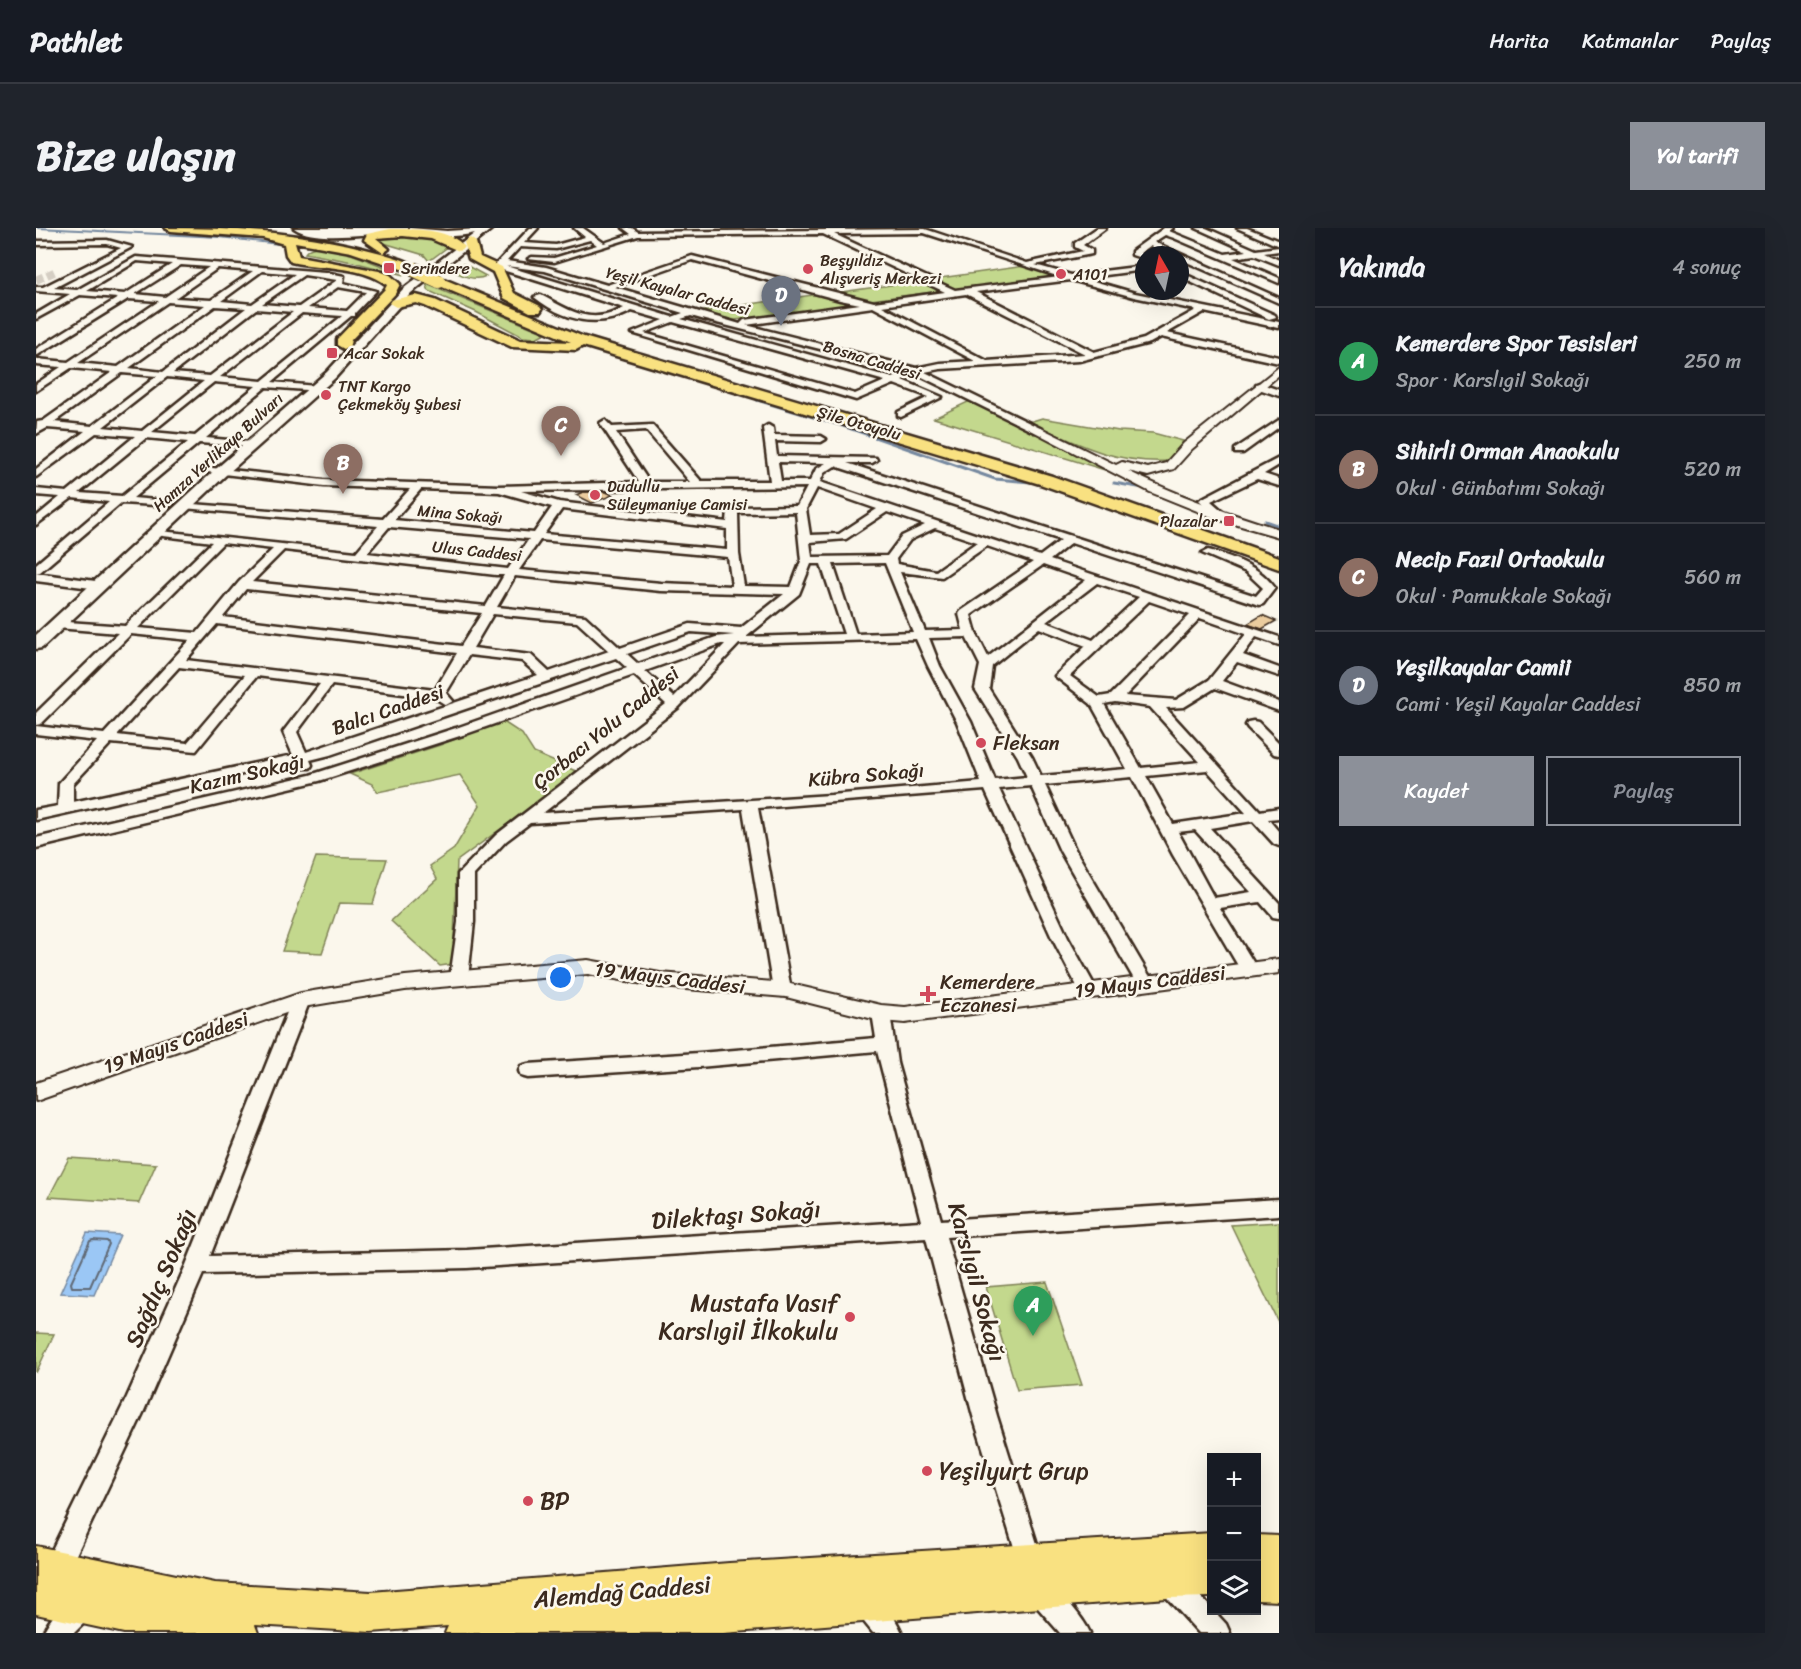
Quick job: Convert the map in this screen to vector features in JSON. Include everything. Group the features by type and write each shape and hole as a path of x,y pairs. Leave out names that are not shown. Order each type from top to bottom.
{"highway":[{"path":"171,228 324,235 363,243"},
{"path":"298,228 346,237 383,249"},
{"path":"254,230 350,247 380,255 419,273"},
{"path":"254,230 291,244 292,255 295,258 345,267 391,281 394,287 374,308 354,318 344,339 344,345"},
{"path":"419,273 370,240 371,236 387,232 441,237 465,245 475,259 498,270 509,295 579,331"},
{"path":"350,247 322,246 306,249 301,253 308,258 346,263 394,276 442,273 473,280"},
{"path":"442,273 464,262 488,272 491,277 488,279"},
{"path":"419,273 419,291 424,295 519,338 543,340 549,337 551,329"},
{"name":"Şile Otoyolu","path":"442,273 551,329 579,340 1046,480 1279,563"},
{"name":"Şile Otoyolu","path":"442,273 540,317 579,331 702,369 873,416 1056,471 1279,553"},
{"path":"396,303 416,299 430,303 517,344 567,345 659,364"}],"main road":[{"path":"298,228 342,233 394,230 457,234 480,228"},
{"path":"442,273 480,228"},
{"path":"419,273 488,228"},
{"name":"Hamza Yerlikaya Bulvarı","path":"36,627 207,469 244,445 310,388 396,303 419,273"},
{"name":"Hamza Yerlikaya Bulvarı","path":"310,388 344,345 419,273"},
{"name":"Hamza Yerlikaya Bulvarı","path":"36,643 222,471 244,445"},
{"name":"Alemdağ Caddesi","path":"43,1576 215,1603 371,1612 718,1623 1207,1553"},
{"path":"1261,1554 1279,1555"},
{"path":"43,1576 96,1619 238,1633"},
{"name":"Alemdağ Caddesi","path":"482,1632 573,1618 1035,1577 1207,1578"},
{"path":"1261,1580 1279,1581"}],"street":[{"path":"506,260 534,228"},
{"path":"578,228 603,246"},
{"path":"627,228 637,234"},
{"path":"1026,265 1089,252 1078,245 1102,228"},
{"path":"1200,228 1279,262"},
{"path":"1241,228 1279,244"},
{"path":"506,260 554,260 637,234 680,230 925,231 1026,265 1134,296 1279,326"},
{"path":"680,230 685,242"},
{"path":"1145,246 1166,230 1279,281"},
{"path":"824,232 952,293"},
{"path":"556,247 589,238"},
{"path":"36,243 117,243 128,247 95,265 39,289"},
{"path":"1149,243 1156,246"},
{"path":"90,244 120,247 86,263 95,265"},
{"path":"519,245 556,247 581,252"},
{"path":"1189,261 1279,249"},
{"path":"1076,254 1135,275"},
{"path":"154,261 163,255"},
{"path":"605,288 691,255 843,298 873,304 984,363"},
{"path":"36,317 136,259 303,272 341,278 337,284 298,311 36,522"},
{"name":"Yeşil Kayalar Caddesi","path":"506,260 546,269 691,313 916,371 1075,450 1115,467"},
{"name":"Bosna Caddesi","path":"506,260 499,266 631,308 895,381 937,397 901,414"},
{"path":"1051,260 1091,274"},
{"path":"1189,260 1279,301"},
{"path":"36,353 179,263"},
{"path":"36,388 216,266"},
{"path":"39,426 260,269"},
{"path":"737,324 1135,269"},
{"path":"36,294 39,289 71,270 64,270"},
{"path":"36,474 253,307 303,272"},
{"path":"1189,278 1279,320"},
{"path":"36,570 265,384 354,318 372,291 337,284"},
{"path":"565,288 538,297 580,317 605,319 631,308"},
{"path":"39,289 298,311 354,318"},
{"path":"967,291 1094,355"},
{"path":"590,303 602,299"},
{"path":"1184,300 1202,310"},
{"path":"568,311 579,307"},
{"path":"691,313 636,333 856,397 916,371 940,366 1079,358 1094,355 1147,340 1202,310"},
{"path":"1159,334 1279,360"},
{"path":"733,361 770,346"},
{"path":"36,363 122,369 310,388"},
{"path":"1163,484 1170,466 1188,446 1279,370"},
{"path":"1259,386 1279,393"},
{"path":"1239,451 1279,423"},
{"path":"39,426 93,429 244,445"},
{"path":"646,485 607,426 649,427 698,484"},
{"path":"776,485 769,433 821,439"},
{"path":"1163,484 1189,452 1188,446"},
{"path":"771,459 834,462 872,460"},
{"path":"740,589 733,554 734,510 801,509 820,471 834,462"},
{"path":"834,462 1259,601 1269,588 1264,579 1242,566 1208,553"},
{"path":"1115,467 1148,472 1170,466"},
{"path":"1222,516 1204,500 1277,466"},
{"path":"1115,467 1140,480 1163,484 1222,516"},
{"path":"207,469 279,480 499,489 623,499 734,526"},
{"path":"1257,476 1279,483"},
{"path":"499,489 559,505 623,499 646,485 815,484 1279,641"},
{"path":"1163,484 1180,496 1222,516 1279,533"},
{"path":"359,555 418,486"},
{"path":"36,492 168,504"},
{"name":"Mina Sokağı","path":"184,505 733,554"},
{"path":"440,694 512,572 559,505"},
{"path":"804,539 842,537 887,507"},
{"name":"Çorbacı Yolu Caddesi","path":"459,978 466,922 466,873 484,853 525,819 674,705 741,636 795,591 807,561 801,509"},
{"path":"891,563 906,538 935,524"},
{"name":"Ulus Caddesi","path":"155,532 512,572 661,586 795,591"},
{"path":"36,721 221,539"},
{"path":"1070,539 965,614 970,633 986,665 982,689 1024,757 1068,851 1144,982"},
{"path":"807,561 891,563 938,575 986,541"},
{"path":"64,809 66,783 200,637 243,585 281,547"},
{"path":"826,561 851,638"},
{"path":"891,563 934,666 977,752 990,786 1060,938 1088,990"},
{"path":"36,577 99,585"},
{"path":"986,665 1039,624 1066,598 1095,579"},
{"path":"243,585 581,619 674,705"},
{"path":"1146,597 1062,676 1096,702 1169,829 1181,855 1250,970"},
{"path":"1115,698 1198,614"},
{"path":"214,620 526,658 547,677"},
{"path":"57,624 200,637"},
{"path":"1039,624 1095,645"},
{"name":"Balcı Caddesi","path":"36,815 325,752 690,628 741,636"},
{"path":"741,636 851,638 970,633"},
{"path":"1096,702 1115,698 1179,704 1214,683 1253,633"},
{"name":"Kazım Sokağı","path":"36,843 314,778 514,712 635,668 720,640 741,636"},
{"path":"1236,657 1279,672"},
{"path":"176,663 440,694 453,709"},
{"path":"36,730 191,748 254,672"},
{"path":"314,778 300,758 290,732 329,681"},
{"path":"1214,683 1279,707"},
{"path":"496,694 514,712"},
{"path":"1154,703 1279,841"},
{"path":"1253,725 1279,751"},
{"name":"Kübra Sokağı","path":"525,819 750,805 1209,766"},
{"path":"750,805 782,990"},
{"path":"1169,829 1279,813"},
{"path":"1200,826 1279,913"},
{"path":"1210,904 1263,896"},
{"name":"19 Mayıs Caddesi","path":"36,1092 301,1000 405,983 588,967 660,981 782,990 881,1013 905,1015 1279,966"},
{"name":"Sağdıç Sokağı","path":"43,1576 135,1405 195,1265 301,1000"},
{"name":"Karslıgil Sokağı","path":"881,1013 888,1063 985,1416 1035,1577"},
{"path":"528,1071 699,1060 885,1044"},
{"name":"Dilektaşı Sokağı","path":"195,1265 467,1259 1279,1207"},
{"path":"1035,1577 1077,1633"},
{"path":"1167,1579 1217,1633"},
{"path":"865,1602 889,1633"},
{"path":"56,1633 96,1619"}],"green space":[{"path":"382,234 437,237 449,246 429,261 424,255 377,241 374,237"},
{"path":"329,247 404,275 305,253 313,248"},
{"path":"464,264 486,276 471,278 445,267"},
{"path":"1025,266 1057,276 863,301 834,293"},
{"path":"426,284 545,333 536,338 523,337 429,291"},
{"path":"819,294 858,304 735,320 697,312"},
{"path":"972,400 1118,474 934,418"},
{"path":"1042,418 1119,431 1153,433 1183,441 1173,459 1168,461 1130,459 1096,450 1029,422"},
{"path":"502,721 522,734 534,753 578,772 457,861 453,964 440,966 391,921 437,879 430,866 454,849 480,805 460,775 378,792 372,784 350,774 440,745"},
{"path":"316,857 387,859 373,904 339,903 322,953 282,951"},
{"path":"69,1158 156,1164 139,1203 49,1197"},
{"path":"1279,1222 1279,1324 1231,1225"},
{"path":"1047,1282 1082,1385 1017,1390 986,1287"},
{"path":"36,1333 54,1334 36,1373"}],"water":[{"path":"87,1233 120,1235 94,1295 60,1293"}],"building":[{"name":"Dudullu Süleymaniye Camisi","path":"583,492 606,492 613,495 592,503 576,495"},
{"path":"1262,615 1276,621 1262,629 1247,624"}],"waterway":[{"path":"38,228 220,237 287,245"},
{"path":"757,400 843,426 995,479 1043,483"},
{"path":"1114,483 1144,488"},
{"path":"1265,521 1279,526"}],"tunnel":[{"path":"36,280 56,271"}],"place":[{"name":"Serindere","path":"389,268"},
{"name":"Beşyıldız Alışveriş Merkezi","path":"808,269"},
{"name":"A101","path":"1061,274"},
{"name":"Yeşilkayalar Camii","path":"781,326"},
{"name":"Acar Sokak","path":"332,353"},
{"name":"TNT Kargo Çekmeköy Şubesi","path":"326,395"},
{"name":"Necip Fazıl Ortaokulu","path":"561,456"},
{"name":"Sihirli Orman Anaokulu","path":"343,494"},
{"name":"Dudullu Süleymaniye Camisi","path":"595,495"},
{"name":"Plazalar","path":"1229,521"},
{"name":"Fleksan","path":"981,743"},
{"name":"Kemerdere Eczanesi","path":"928,994"},
{"name":"Mustafa Vasıf Karslıgil İlkokulu","path":"850,1317"},
{"name":"Kemerdere Spor Tesisleri","path":"1033,1336"},
{"name":"Yeşilyurt Grup","path":"927,1471"},
{"name":"BP","path":"528,1501"}]}
